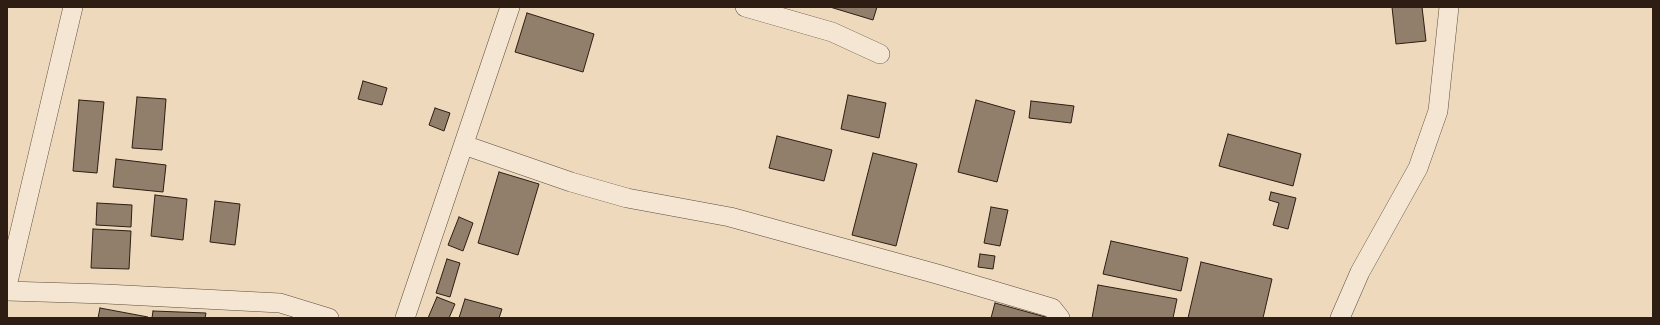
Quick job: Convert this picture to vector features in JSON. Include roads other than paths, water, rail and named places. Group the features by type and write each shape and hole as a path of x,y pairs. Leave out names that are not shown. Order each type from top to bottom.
{"street":[{"path":"7,286 73,7"},
{"path":"405,318 510,7"},
{"path":"745,7 832,32 880,54"},
{"path":"1340,318 1360,272 1418,168 1438,110 1449,7"},
{"path":"464,145 571,182 627,198 730,217 937,274 1052,308 1060,318"},
{"path":"7,291 106,294 280,303 329,318"}]}
